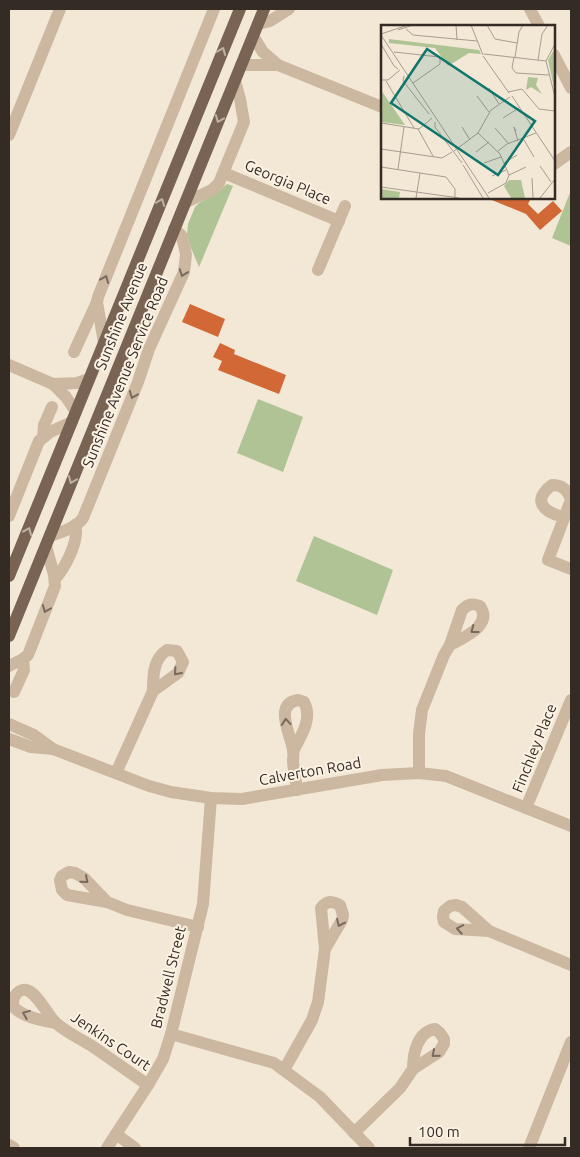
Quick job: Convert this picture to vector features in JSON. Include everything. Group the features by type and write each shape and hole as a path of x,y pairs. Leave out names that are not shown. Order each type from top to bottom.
{"main road":[{"name":"Sunshine Avenue","path":"9,576 240,9"},
{"name":"Sunshine Avenue","path":"9,636 264,9"},
{"path":"152,225 174,229"}],"street":[{"path":"9,135 60,9"},
{"path":"74,352 97,302 214,9"},
{"path":"288,9 255,30 263,52 278,65 381,107"},
{"path":"530,9 538,25"},
{"path":"555,57 571,88"},
{"path":"241,65 278,65"},
{"path":"186,202 216,187 224,173 244,122 235,81"},
{"path":"555,163 571,152"},
{"name":"Georgia Place","path":"224,173 339,221"},
{"name":"Georgia Place","path":"318,270 345,206"},
{"name":"Sunshine Avenue Service Road","path":"14,692 24,670 24,659 28,655 53,592 55,579 62,570 74,545 75,526 83,518 138,382 149,349 184,272 186,255 184,245 181,235 174,229"},
{"name":"Sunshine Avenue Service Road","path":"97,302 104,343"},
{"path":"9,365 53,384 66,397 74,417"},
{"path":"53,384 77,383 90,379"},
{"path":"9,516 36,447 43,436 44,425 52,406"},
{"name":"Sunshine Avenue Service Road","path":"43,436 74,417"},
{"path":"563,517 552,514 544,507 543,494 552,485 560,485 568,491 571,499 548,560 571,569"},
{"path":"55,579 48,541 75,526"},
{"path":"419,773 419,734 422,710 444,655 450,645"},
{"path":"9,666 24,659"},
{"path":"116,773 153,691"},
{"name":"Finchley Place","path":"526,808 571,700"},
{"name":"Calverton Road","path":"9,724 34,735 53,748 149,786 171,792 211,798 242,798 382,775 419,773 446,776 571,826"},
{"name":"Calverton Road","path":"9,739 31,747 53,748"},
{"path":"293,751 297,790"},
{"name":"Bradwell Street","path":"106,1148 163,1059 171,1034 204,904 211,798"},
{"path":"107,902 127,910 198,927"},
{"path":"489,930 571,965"},
{"path":"284,1070 312,1020 318,1002 325,949"},
{"name":"Jenkins Court","path":"56,1023 148,1085"},
{"path":"171,1034 274,1063 320,1097 369,1148"},
{"path":"529,1148 571,1042"},
{"path":"354,1133 400,1088 413,1069"},
{"path":"116,1134 135,1148"},
{"path":"9,1145 14,1148"}],"green space":[{"path":"227,184 233,186 199,267 187,235 188,224 195,207 216,194"},
{"path":"571,190 571,246 552,238"},
{"path":"258,399 303,417 283,472 237,453"},
{"path":"314,536 393,570 377,615 296,581"}],"building":[{"path":"489,199 530,199 528,204 538,214 553,201 562,211 540,230 526,214"},
{"path":"190,304 225,319 218,337 182,322"},
{"path":"220,343 235,350 234,354 286,375 279,394 218,370 222,361 213,357"}]}
